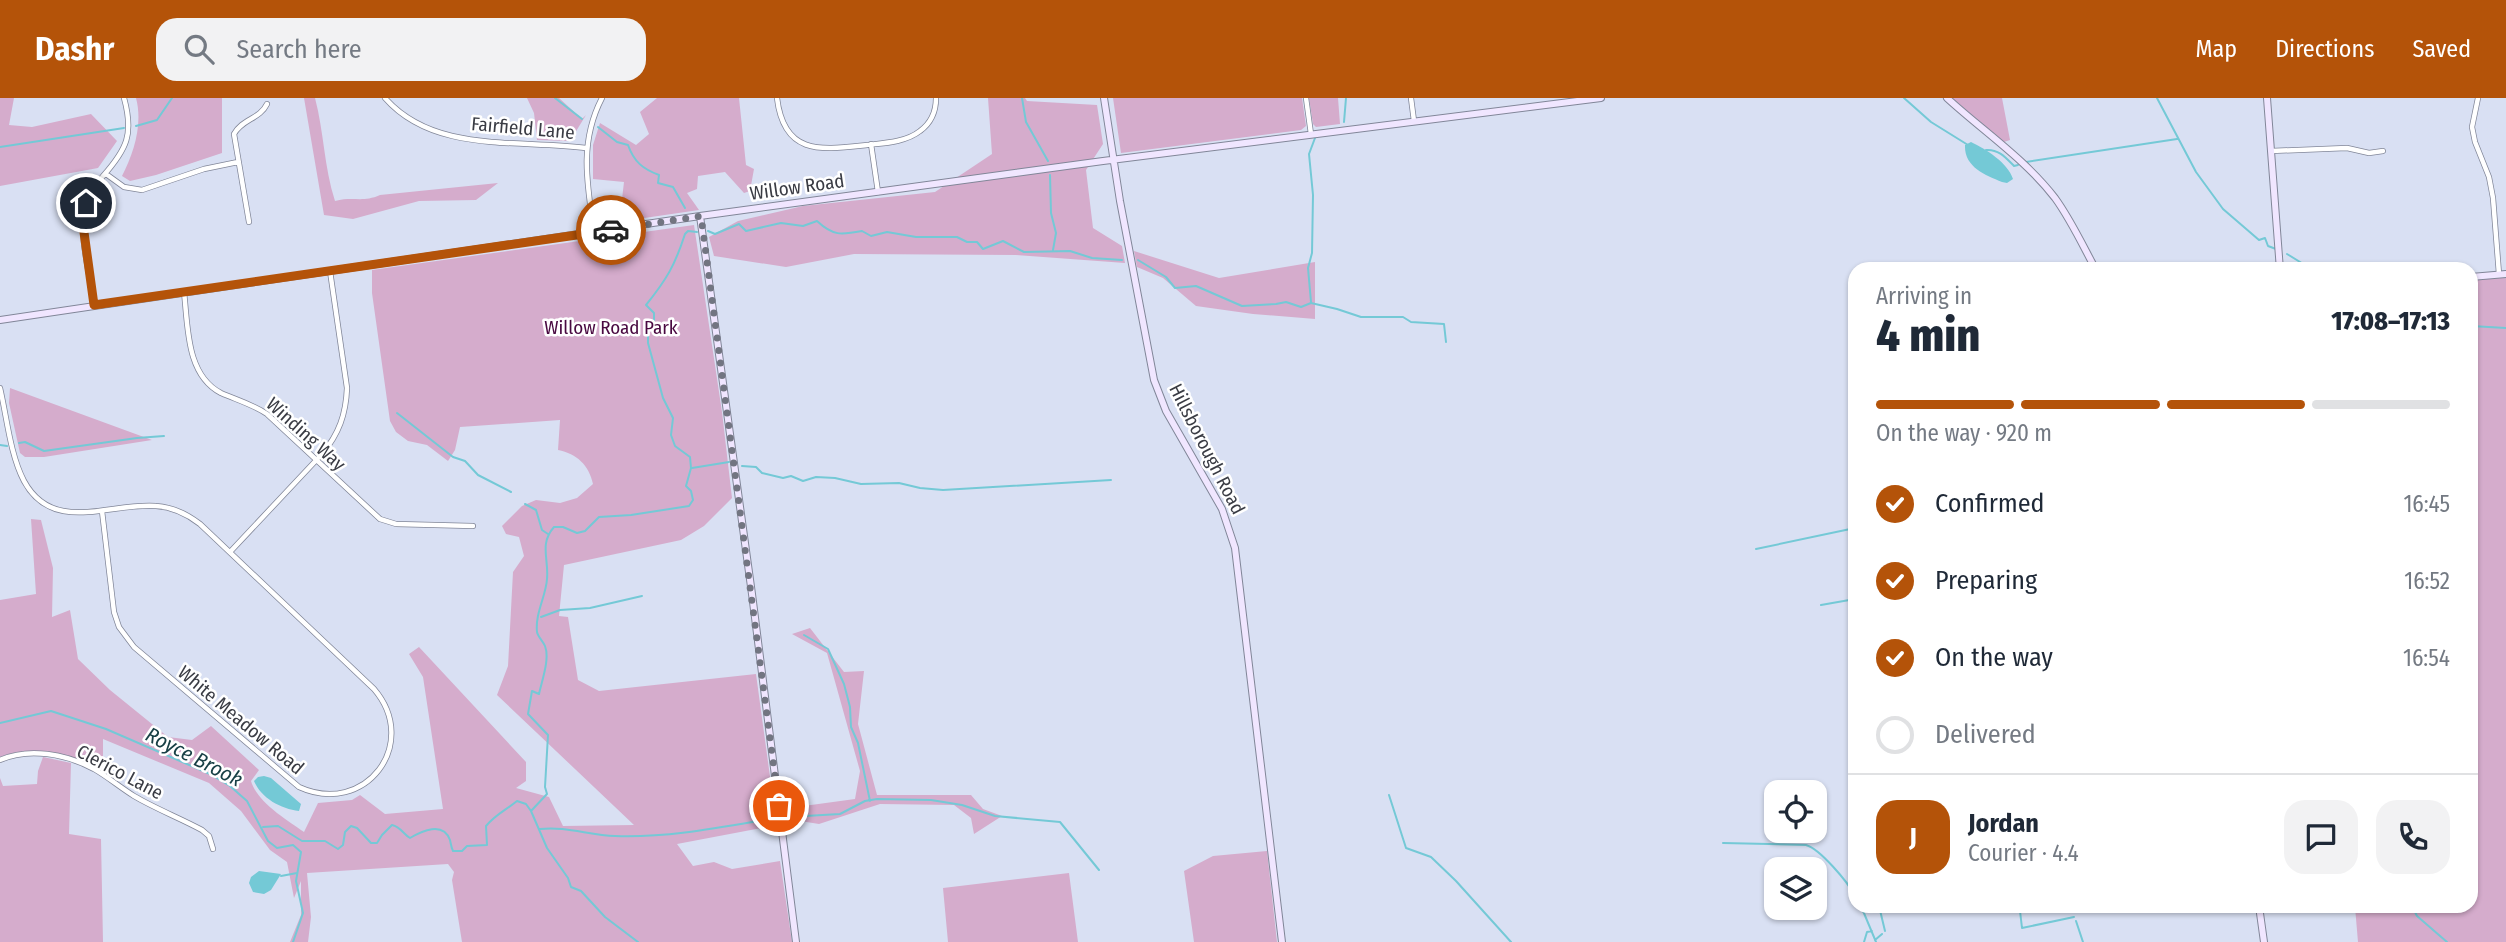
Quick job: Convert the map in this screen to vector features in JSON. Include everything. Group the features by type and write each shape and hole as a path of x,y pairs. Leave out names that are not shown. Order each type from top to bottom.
{"street":[{"path":"94,305 83,220 89,196 119,159 127,142 129,124 124,98"},
{"name":"Fairfield Lane","path":"385,98 407,119 440,133 506,144 553,144 586,148"},
{"path":"594,232 586,176 586,148 591,122 603,98"},
{"path":"777,98 784,125 792,136 815,149 871,144 905,139 917,134 932,118 936,98"},
{"name":"Hillsborough Road","path":"1104,98 1112,160 1154,380 1166,411 1222,509 1235,548 1282,942"},
{"path":"1306,98 1311,134"},
{"path":"1411,98 1414,121"},
{"name":"Willow Road","path":"0,320 701,216 1601,98"},
{"path":"1947,98 1999,142 2049,191 2092,262"},
{"path":"2267,98 2279,262"},
{"path":"2478,276 2502,274 2489,177 2472,127 2479,98"},
{"path":"248,222 234,141 237,129 264,111 267,104"},
{"path":"871,144 878,192"},
{"path":"2271,151 2347,148 2369,153 2383,151"},
{"path":"106,174 124,187 142,190 204,169 238,162"},
{"path":"701,216 796,942"},
{"path":"229,552 316,460 337,433 344,415 346,398 330,271"},
{"name":"Winding Way","path":"184,292 192,353 202,376 218,391 260,410 370,512 383,520 396,524 473,526"},
{"name":"White Meadow Road","path":"0,388 18,468 32,493 45,504 60,510 81,513 148,505 171,508 192,518 374,689 384,703 391,728 388,753 376,774 344,793 314,793 299,787 128,641 114,612 102,511"},
{"name":"Clerico Lane","path":"0,760 27,752 62,757 85,765 135,797 202,830 209,836 213,849"},
{"path":"2260,913 2264,942"}],"green space":[{"path":"0,98 14,98 9,125 32,127 91,114 117,141 98,168 0,186"},
{"path":"136,98 222,98 222,153 130,181 122,176 136,138"},
{"path":"304,98 315,98 335,201 498,183 476,200 419,201 353,219 324,215"},
{"path":"527,98 559,98 582,119 586,115 570,141 537,140 534,113"},
{"path":"657,98 739,98 746,165 754,169 750,191 744,193 725,172 698,176 697,189 687,193 699,210 610,223 610,209 622,199 624,182 593,179 593,145 600,123 636,145 649,134 640,112"},
{"path":"988,98 1025,98 1027,101 1097,105 1103,144 1086,170 1093,228 1122,246 1125,263 1016,255 854,254 786,267 714,256 709,237 738,221 803,206 935,192 992,154"},
{"path":"1113,98 1302,98 1306,126 1301,130 1121,153"},
{"path":"1309,98 1338,98 1340,124 1316,127 1313,124"},
{"path":"1952,98 2002,98 2010,140 2004,142"},
{"name":"Willow Road Park","path":"694,225 732,498 704,526 681,540 564,565 559,616 568,617 578,680 599,691 756,674 777,828 766,827 677,844 693,866 714,862 732,869 780,861 792,942 462,942 452,880 454,872 448,864 307,873 311,917 308,942 290,942 301,915 301,881 294,898 287,862 270,850 241,811 209,783 103,739 103,773 53,754 27,751 0,757 0,600 36,594 31,519 41,520 53,568 52,617 70,610 78,659 110,690 168,737 192,740 211,726 259,770 251,781 259,796 273,810 304,832 318,803 352,800 360,795 385,814 443,809 423,677 409,654 419,647 526,762 526,781 516,788 549,797 563,826 634,825 497,695 508,666 513,572 524,556 519,537 506,534 502,526 522,506 536,500 560,503 577,498 593,484 589,471 571,454 558,450 560,420 460,427 455,450 448,461 427,445 408,441 396,432 390,421 372,293 372,270"},
{"path":"1134,251 1219,278 1315,262 1315,319 1196,306 1163,278 1137,267"},
{"path":"2506,277 2506,942 2358,942 2356,913 2478,913 2478,279"},
{"path":"10,388 152,440 44,457 25,457 20,453 9,403"},
{"path":"810,628 844,672 864,671 858,724 877,795 971,795 983,809 1002,816 974,834 971,818 954,805 880,804 819,824 788,819 789,808 855,799 860,771 827,653 792,634"},
{"path":"43,757 71,763 69,834 101,839 103,942 0,942 0,778 3,786 37,784"},
{"path":"1267,851 1277,942 1194,942 1184,871 1213,856"},
{"path":"1069,873 1078,942 948,942 943,888"}],"water":[{"path":"1971,142 2001,162 2013,179 2007,183 2002,182 1972,165 1965,145"},
{"path":"264,776 271,778 301,804 299,811 285,808 261,793 254,781"},
{"path":"259,871 281,874 271,890 264,894 253,892 249,883 251,877"}],"waterway":[{"path":"136,126 157,120 172,98"},
{"path":"555,98 582,119"},
{"path":"1022,98 1026,122 1048,161"},
{"path":"1344,122 1346,98"},
{"path":"1904,98 1931,122 1968,145"},
{"path":"2157,98 2196,172 2223,209 2259,240 2265,238 2268,246 2276,249"},
{"path":"598,127 617,142 628,145 640,164 659,175 658,183 673,187 685,208"},
{"path":"0,147 124,128"},
{"path":"1311,302 1308,268 1312,253 1313,195 1309,154 1315,138"},
{"path":"2026,162 2177,139"},
{"path":"1986,150 1998,153 2014,166 2018,165"},
{"path":"1050,175 1051,213 1056,233 1053,250"},
{"path":"708,231 715,234 739,224 746,231 781,223 803,226 817,221 838,233 862,231 871,236 887,232 916,237 957,237 967,242 977,242 983,249 1003,241 1024,252 1070,251 1092,258 1122,260"},
{"path":"531,811 547,794 545,787 548,735 528,714 532,691 539,694 546,663 546,651 537,625 546,585 546,546 549,533 554,527 563,527 577,533 585,531 599,517 689,506 693,500 691,491 686,486 691,468 690,457 675,446 671,435 673,418 663,398 648,343 648,332 654,320 654,313 646,305 670,271 685,234 688,231 697,232"},
{"path":"2287,254 2300,262"},
{"path":"1138,260 1166,277 1175,288 1196,286 1242,306 1286,302 1301,307 1311,303 1361,317 1403,317 1411,322 1444,324 1446,342"},
{"path":"2478,326 2506,328"},
{"path":"397,413 453,457 465,461 478,475 511,492"},
{"path":"19,443 25,442 44,451 164,436"},
{"path":"0,445 7,446"},
{"path":"692,468 729,462"},
{"path":"742,466 756,467 762,473 783,478 791,476 803,481 816,477 835,478 861,484 899,483 943,490 1111,480"},
{"path":"525,504 536,510 542,530 548,534"},
{"path":"1756,549 1848,529"},
{"path":"541,617 560,610 590,608 642,596"},
{"path":"1821,605 1848,600"},
{"path":"804,635 828,649 844,684 850,707 851,727 858,743 870,801"},
{"name":"Royce Brook","path":"0,723 51,711 106,729 210,774 230,786 247,801 268,841 277,848 293,845 301,852 296,881 303,913 293,942"},
{"path":"1389,795 1406,848 1431,857 1511,942"},
{"path":"788,817 840,814 865,801 877,799 931,800 962,805 995,816 1060,822 1099,870"},
{"path":"263,827 278,826 302,841 325,841 338,849 343,845 345,832 351,826 357,828 371,843 377,843 392,825 410,838 437,829 447,834 453,851 462,851 467,846 487,845 486,826 517,801 526,804 531,811 547,848 568,878 571,887 581,891 605,917 638,942"},
{"path":"540,829 615,836 655,835 775,818"},
{"path":"1723,843 1806,845 1819,853 1848,886"},
{"path":"281,876 297,873"},
{"path":"1864,913 1876,942"},
{"path":"1881,913 1885,931"},
{"path":"2020,913 2022,928 2074,917"},
{"path":"2416,913 2447,942"},
{"path":"2076,921 2083,942"},
{"path":"1864,942 1867,932 1872,931"},
{"path":"1875,940 1882,934"}],"way so far":[{"path":"611,230 701,216 779,806"}],"route":[{"path":"86,203 83,225 94,305 611,230"}]}
